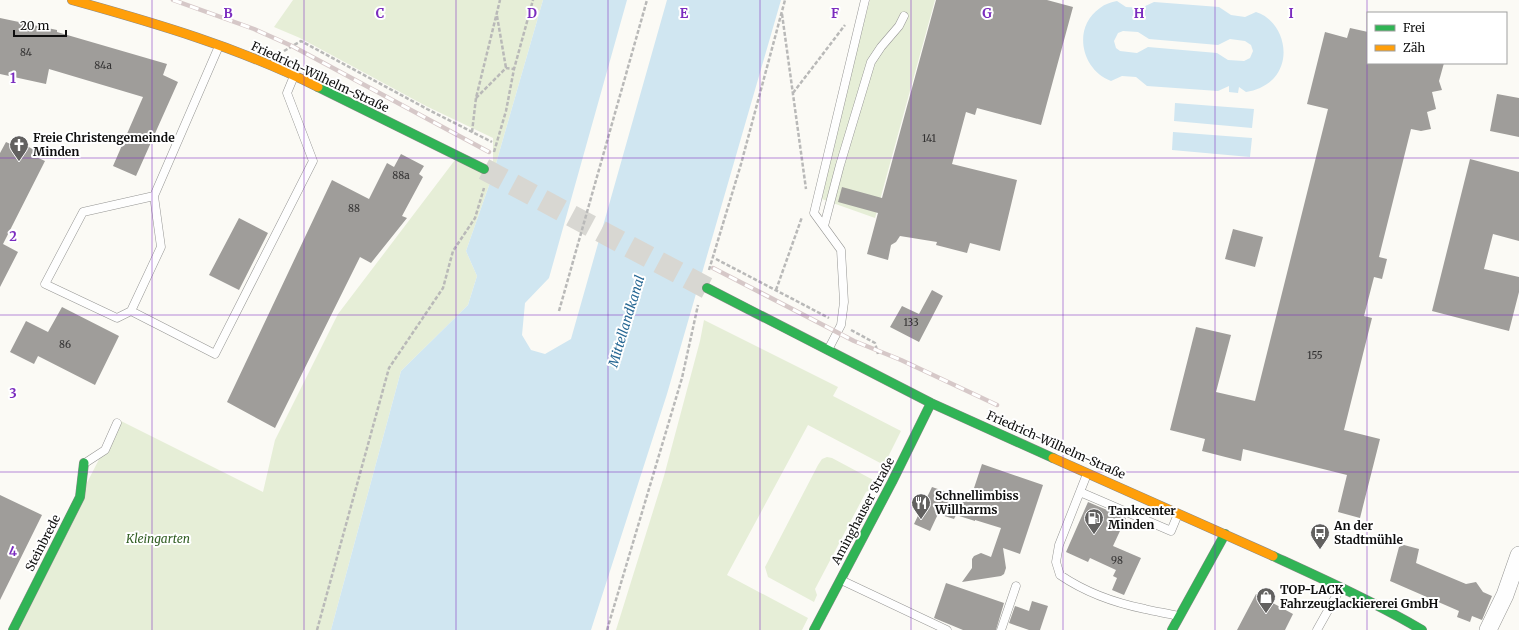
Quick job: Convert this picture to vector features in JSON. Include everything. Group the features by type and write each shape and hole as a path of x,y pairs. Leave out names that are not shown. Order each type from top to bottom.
{"street":[{"name":"Friedrich-Wilhelm-Straße","path":"72,0 128,16 220,46 294,75 484,169"},
{"name":"Friedrich-Wilhelm-Straße","path":"707,288 932,403 1342,587 1422,630"},
{"name":"Aminghauser Straße","path":"814,630 932,403"},
{"name":"Steinbrede","path":"13,630 80,497 84,463"},
{"path":"1172,630 1225,534"},
{"path":"1488,630 1504,595 1519,555"}],"lane":[{"path":"828,351 841,325 844,302 841,250 814,213 865,0"},
{"path":"824,226 840,165 871,62 881,47 899,26 904,16"},
{"path":"154,196 83,212 45,284 117,318 131,312 161,247 154,196 220,46"},
{"path":"131,312 216,354 314,161 287,93 294,75"},
{"path":"84,463 105,450 118,423"},
{"path":"1088,473 1059,545 1056,562 1060,575 1090,593 1113,601 1180,616"},
{"path":"1080,492 1171,531 1179,514"},
{"path":"840,580 947,630"},
{"path":"1001,630 1016,586"},
{"path":"1317,630 1342,587"}],"path":[{"path":"472,132 476,98 500,0"},
{"path":"493,157 506,111 514,69 533,0"},
{"path":"559,311 647,0"},
{"path":"706,277 741,164 785,0"},
{"path":"782,12 808,201 814,213"},
{"path":"497,14 506,68"},
{"path":"793,93 845,25"},
{"path":"283,52 300,41 492,142"},
{"path":"506,68 514,69"},
{"path":"476,98 506,68"},
{"path":"317,630 389,368 443,288 453,251 475,218 484,187"},
{"path":"776,290 802,216"},
{"path":"607,630 682,378 700,299"}],"green space":[{"name":"Kleingarten","path":"293,0 543,0 493,174 466,251 477,276 468,305 401,371 331,630 12,630 119,420 263,492 275,440 338,314 458,156 493,173 493,138 426,106 300,38 274,27"},
{"path":"870,0 935,0 875,218 816,197"},
{"path":"704,320 838,387 833,396 901,431 884,465 808,425 727,575 808,618 802,630 616,630 664,476 700,341"},
{"path":"827,457 832,458 877,482 873,488 866,492 815,589 817,595 814,602 768,577 765,567 818,465 822,459"}],"water":[{"name":"Mittellandkanal","path":"543,0 627,0 549,278 525,303 522,335 531,350 545,354 571,339 667,0 781,0 667,394 591,630 331,630 401,371 468,305 477,276 466,251 493,174"},
{"path":"1117,1 1126,7 1141,8 1154,2 1219,7 1231,15 1245,17 1256,12 1265,16 1272,23 1282,40 1284,50 1280,69 1271,81 1258,89 1246,92 1239,87 1238,93 1229,92 1229,86 1218,91 1147,86 1136,77 1122,76 1111,81 1093,68 1087,58 1083,37 1091,16 1108,3","holes":["1123,31 1138,32 1149,39 1218,45 1230,39 1245,41 1251,45 1253,51 1250,58 1244,61 1228,60 1217,53 1148,47 1137,53 1120,51 1116,48 1114,41 1118,33"]},
{"path":"1175,103 1254,109 1252,128 1174,121"},
{"path":"1173,132 1252,138 1250,157 1172,150"}],"building":[{"path":"936,0 1047,0 1073,7 1041,125 977,108 975,115 966,112 952,164 1017,180 1000,251 970,243 967,253 936,245 937,242 900,236 896,242 891,245 888,260 867,254 878,213 838,202 842,187 882,198"},
{"path":"0,18 57,30 57,32 167,64 163,75 178,82 136,176 113,166 143,97 49,69 46,84 0,74"},
{"path":"1350,28 1367,32 1367,64 1444,64 1439,81 1442,90 1432,92 1436,109 1427,112 1431,129 1421,131 1411,129 1379,257 1387,259 1382,279 1374,277 1364,316 1372,318 1344,430 1380,439 1360,518 1338,512 1347,475 1243,449 1241,461 1202,451 1205,439 1170,430 1196,327 1231,335 1216,392 1255,401 1328,109 1307,104 1325,32 1347,38"},
{"path":"1497,94 1519,98 1519,137 1490,131"},
{"path":"6,142 17,147 20,142 36,151 34,156 45,161 3,244 18,252 0,287 0,153"},
{"path":"401,154 424,166 419,174 423,177 402,216 407,218 371,263 360,257 275,428 227,402 332,180 369,199 387,163 394,167"},
{"path":"1470,159 1519,172 1519,241 1493,234 1484,269 1519,277 1519,292 1509,331 1432,311"},
{"path":"239,218 268,233 239,290 209,275"},
{"path":"1233,229 1263,237 1255,267 1225,259"},
{"path":"932,290 943,296 919,342 890,327 902,306 919,314"},
{"path":"62,307 119,336 95,385 38,356 34,364 10,352 26,321 48,332"},
{"path":"982,464 1043,485 1020,554 1003,548 1006,568 1004,574 1001,576 962,582 972,568 972,559 974,556 981,553 991,557 1001,528 956,515 954,519 938,514 930,531 914,524 932,487 970,500"},
{"path":"0,495 42,515 0,600"},
{"path":"1088,502 1126,518 1113,546 1141,558 1124,595 1112,590 1117,578 1113,576 1116,570 1090,558 1088,562 1066,552"},
{"path":"1404,545 1419,549 1416,563 1466,584 1476,582 1483,592 1492,596 1482,620 1472,616 1470,622 1457,617 1459,611 1390,581 1399,547"},
{"path":"946,583 1004,603 996,630 963,630 934,618"},
{"path":"1256,594 1293,614 1285,630 1237,630"},
{"path":"1032,601 1048,606 1040,630 1029,630 1009,623 1015,606 1029,611"}],"tunnel":[{"path":"484,169 707,288"}],"railway":[{"path":"173,0 254,29 292,46 489,152"},
{"path":"713,268 854,341 901,360 997,405"}],"traffic: fast":[{"path":"318,87 484,169"},
{"path":"707,288 931,403 1053,458"},
{"path":"814,630 892,482 931,403"},
{"path":"13,630 80,497 84,463"},
{"path":"1172,630 1225,534"},
{"path":"1273,556 1367,600 1422,630"}],"traffic: slow":[{"path":"72,0 166,27 228,48 318,87"},
{"path":"1053,458 1273,556"}],"place":[{"name":"Freie Christengemeinde Minden","path":"19,162"},
{"name":"Schnellimbiss Willharms","path":"921,520"},
{"name":"Tankcenter Minden","path":"1094,535"},
{"name":"An der Stadtmühle","path":"1320,550"},
{"name":"TOP-LACK Fahrzeuglackiererei GmbH","path":"1266,614"}]}
